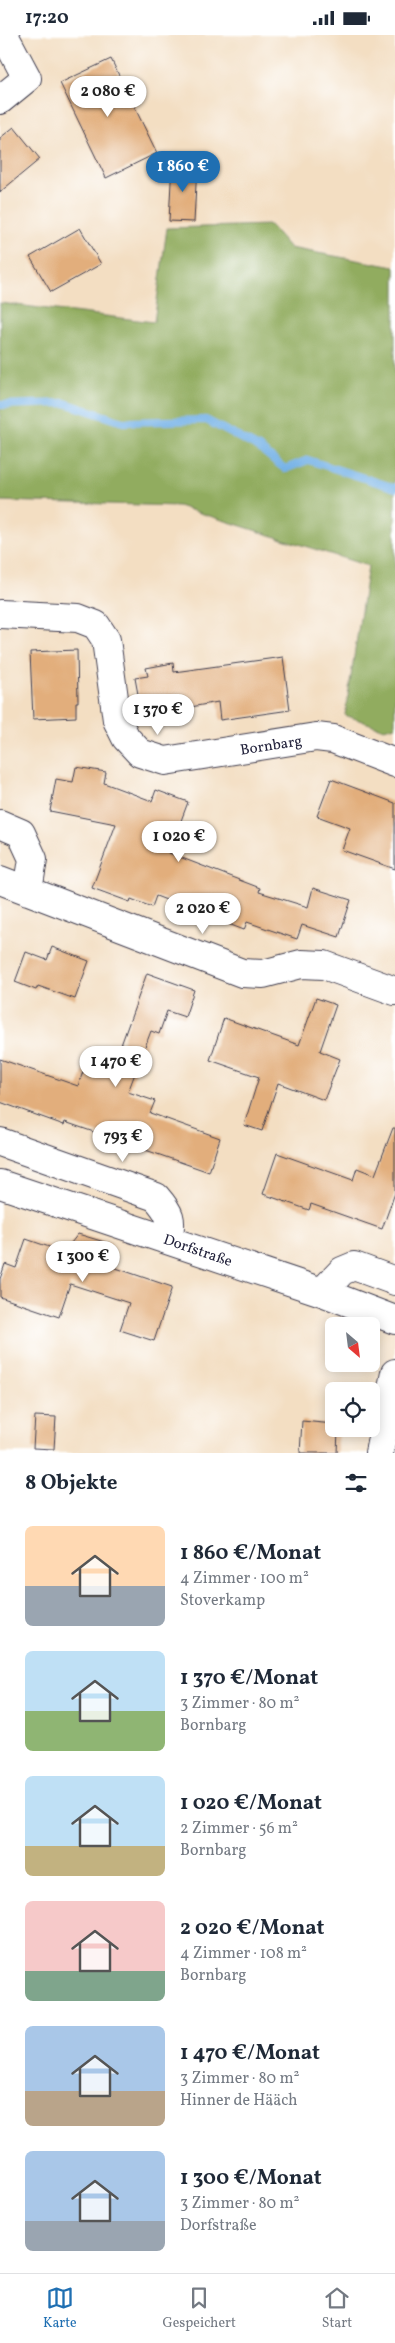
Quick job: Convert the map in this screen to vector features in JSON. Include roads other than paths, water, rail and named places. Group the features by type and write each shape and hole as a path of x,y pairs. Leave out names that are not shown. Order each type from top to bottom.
{"street":[{"path":"0,100 27,78 4,35"},
{"name":"Bornbarg","path":"0,614 78,618 96,625 106,640 117,720 126,738 140,753 166,761 316,737 333,739 395,763"},
{"path":"0,824 21,833 33,859 28,891"},
{"path":"0,881 242,973 263,974 301,964 324,965 395,991"},
{"path":"0,1142 156,1197 167,1211 172,1225 168,1240"},
{"name":"Dorfstraße","path":"0,1183 322,1292 395,1320"},
{"path":"322,1292 342,1271 354,1267 395,1281"},
{"path":"379,1453 395,1373"}],"waterway":[{"path":"0,405 65,403 123,422 206,420 259,448 285,469 308,460 395,488"}]}
